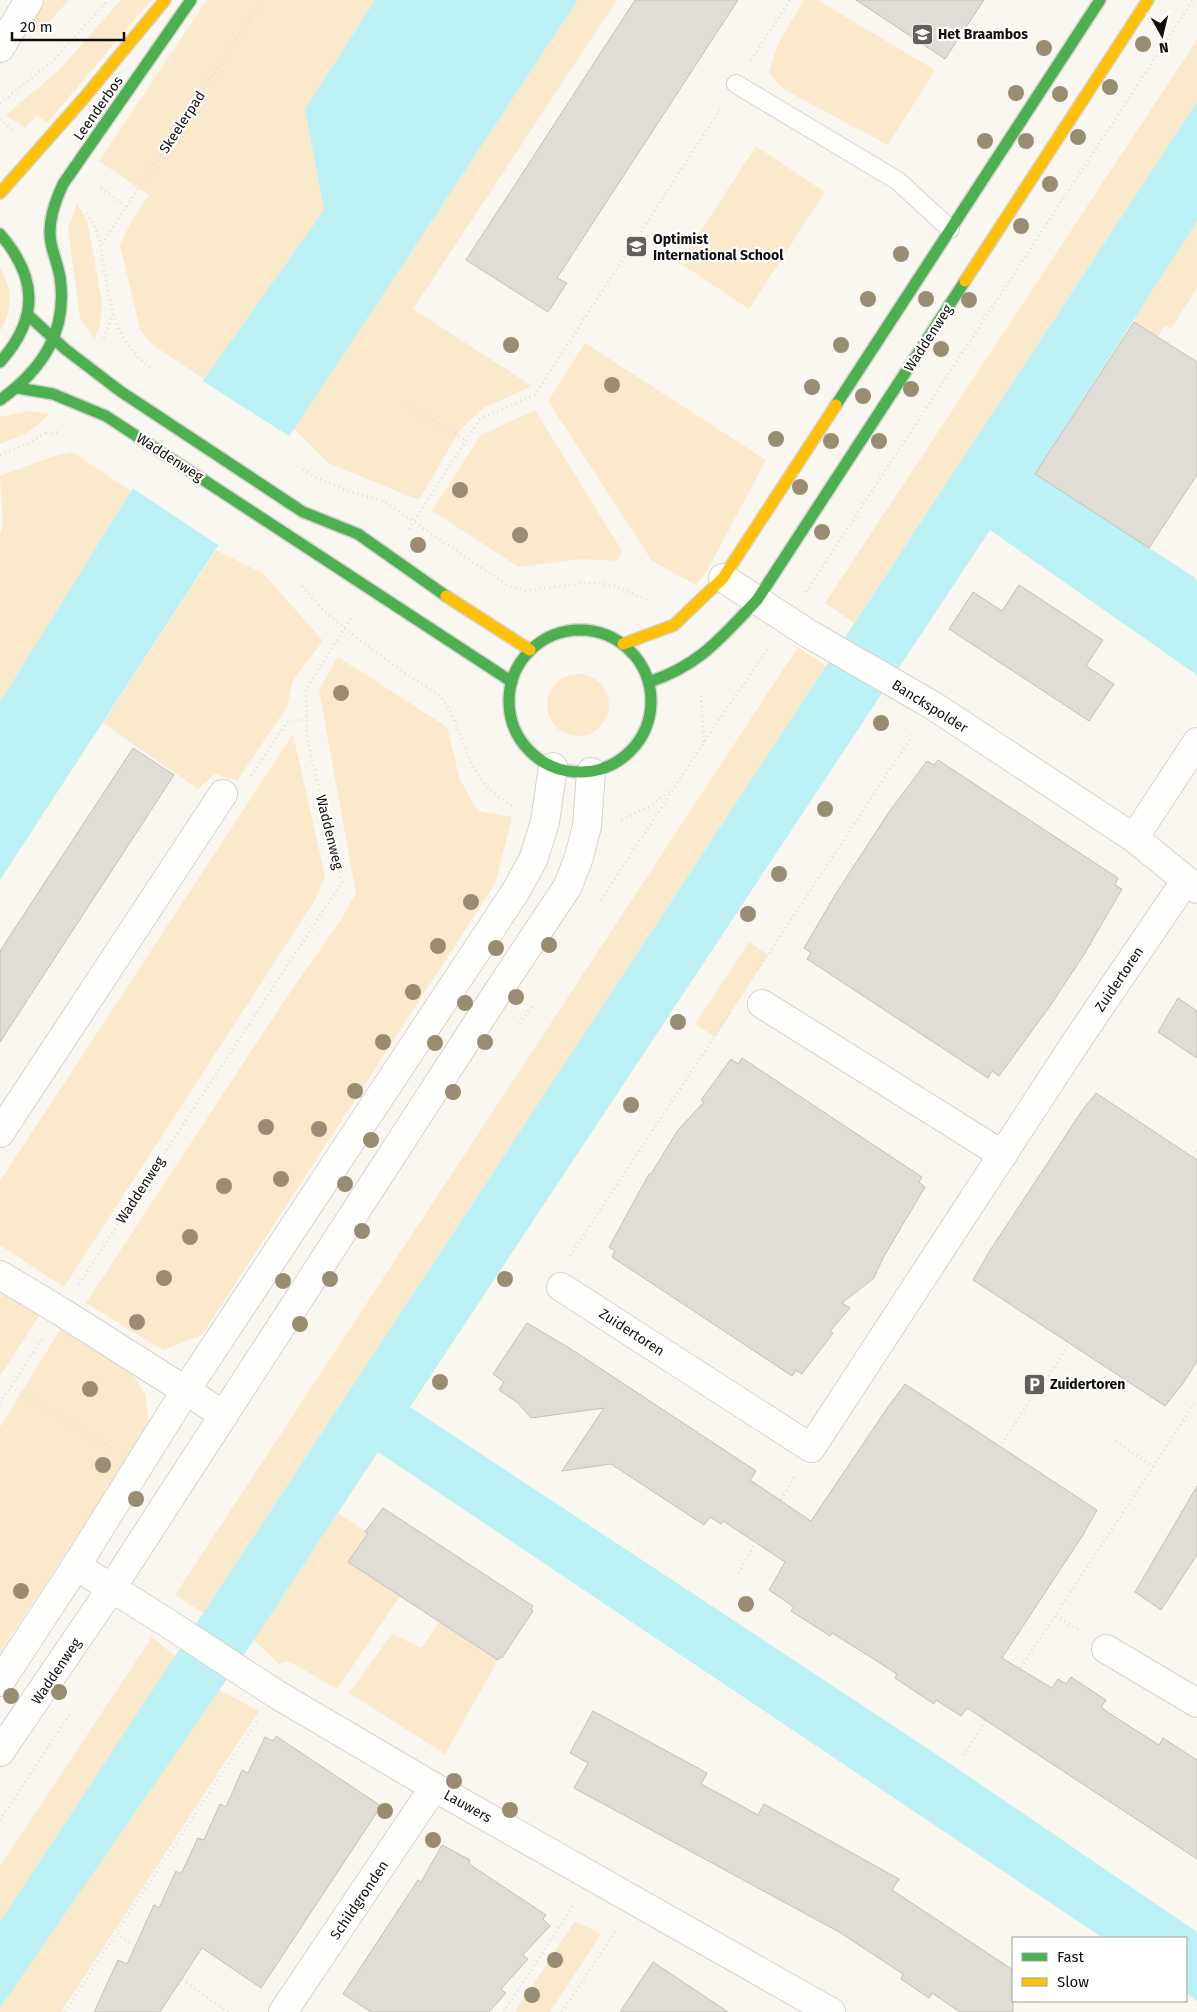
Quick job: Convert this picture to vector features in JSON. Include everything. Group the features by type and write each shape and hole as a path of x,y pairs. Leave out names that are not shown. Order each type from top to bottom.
{"street":[{"path":"0,48 29,0"},
{"name":"Leenderbos","path":"0,193 114,64 165,0"},
{"name":"Leenderbos","path":"0,400 30,377 43,360 54,339 61,309 62,292 60,275 51,241 50,220 56,198 63,184 191,0"},
{"path":"623,644 674,625 723,578 1100,0"},
{"name":"Waddenweg","path":"649,682 672,674 692,663 734,626 756,600 1148,0"},
{"path":"0,234 21,260 28,280 30,301 29,316 20,339 0,362"},
{"name":"Waddenweg","path":"29,316 93,371 154,413 303,512 358,534 446,596 530,650"},
{"name":"Waddenweg","path":"18,388 38,389 74,400 106,416 512,682"},
{"name":"Banckspolder","path":"723,578 798,627 920,698 1134,838 1192,884"},
{"path":"575,630 592,631 608,635 623,644 634,654 643,667 649,682 652,702 649,722 640,740 627,755 610,766 591,772 572,772 553,767 538,759 516,733 511,717 509,699 518,665 530,650 544,640 559,633 575,630"},
{"path":"1134,838 1197,742"},
{"path":"0,1682 76,1566 186,1390 514,894 533,860 545,822 553,767"},
{"name":"Waddenweg","path":"0,1752 111,1589 491,1001 568,886 579,858 587,826 591,772"},
{"path":"0,1134 223,794"},
{"name":"Zuidertoren","path":"562,1287 811,1448 1076,1042 1192,884"},
{"path":"762,1004 1003,1155"},
{"path":"0,1275 224,1415"},
{"path":"76,1566 111,1589"},
{"name":"Lauwers","path":"111,1589 166,1622 271,1691 434,1787 831,2012"},
{"path":"1106,1649 1197,1703"},
{"name":"Schildgronden","path":"283,2012 434,1787"}],"lane":[{"path":"736,84 898,181 950,229"}],"path":[{"path":"0,103 52,62 108,0"},
{"name":"Skeelerpad","path":"159,374 138,359 126,345 113,313 102,245 262,0"},
{"path":"414,521 480,419 535,395 790,0"},
{"path":"798,627 1193,0"},
{"path":"407,405 466,441"},
{"path":"0,455 25,445 46,433"},
{"path":"300,467 343,489 385,502 507,585 526,591 593,582 614,586 644,598 674,625"},
{"name":"Waddenweg","path":"0,1403 342,882 307,738 306,689 343,629 443,700 454,720 469,759 482,781 498,798 545,822"},
{"path":"692,663 700,684 704,713 704,742"},
{"path":"223,794 235,799 288,722 307,719"},
{"path":"587,826 625,818 647,808 674,787"},
{"path":"1146,1226 1197,1150"},
{"path":"885,1624 1114,1271"},
{"path":"11,1387 138,1465"},
{"path":"963,1755 1197,1400"},
{"path":"1116,1441 1153,1467"},
{"path":"738,1573 811,1448"},
{"path":"65,2012 271,1691"},
{"path":"504,2012 592,1876"},
{"path":"562,2012 635,1901"},
{"path":"116,1933 228,2012"}],"shaded area":[{"path":"46,0 69,0 39,33 30,25"},
{"path":"121,0 151,0 47,123 37,115 25,128 6,115 59,70"},
{"path":"207,0 375,0 305,109 324,210 204,379 151,344 140,329 120,245 132,220 149,195 99,161"},
{"path":"578,0 617,0 413,309 532,386 483,408 460,430 419,500 328,463 294,429"},
{"path":"804,0 817,0 935,70 888,145 783,89 769,73 778,44"},
{"path":"1197,40 1197,102 854,623 825,603"},
{"path":"756,146 825,192 749,309 680,263"},
{"path":"77,204 87,220 102,303 100,325 94,339 80,318 68,229"},
{"path":"1197,221 1197,288 1171,329 1165,325 1157,337 1133,321"},
{"path":"0,268 7,284 10,300 7,315 0,331"},
{"path":"585,343 766,460 709,567 696,585 652,561 548,401"},
{"path":"535,410 622,551 617,561 581,559 519,567 432,511 480,436"},
{"path":"30,411 50,414 27,433 0,444 0,417"},
{"path":"72,452 131,491 0,702 0,535 3,523 0,476 54,456"},
{"path":"216,550 264,574 323,641 293,680 287,707 237,781 215,774 198,789 103,723"},
{"path":"798,647 826,666 203,1613 175,1595"},
{"path":"338,657 447,727 460,780 478,811 512,817 495,884 202,1335 163,1350 86,1303 288,995 341,920 356,893 319,690"},
{"path":"572,674 584,674 600,683 607,693 609,705 607,717 600,727 584,736 572,736 561,731 552,722 547,711 547,699 552,688 561,679"},
{"path":"293,734 325,877 315,900 64,1287 0,1245 0,1181"},
{"path":"749,942 768,955 715,1037 695,1024"},
{"path":"0,1288 41,1313 0,1376"},
{"path":"60,1330 126,1365 145,1394 149,1426 0,1653 0,1427"},
{"path":"338,1513 367,1532 348,1562 400,1596 337,1689 289,1661 279,1664 254,1640"},
{"path":"439,1622 498,1660 445,1754 349,1693 392,1634 422,1648"},
{"path":"152,1637 175,1656 0,1923 0,1866"},
{"path":"219,1690 259,1711 61,2012 0,2012 0,2008"},
{"path":"575,1921 601,1934 550,2012 515,2012"}],"water":[{"path":"375,0 578,0 294,429 0,880 0,702 131,491 204,379 324,210 305,109"},
{"path":"1197,102 1197,221 1035,474 1194,577 1197,582 1197,675 990,530 410,1407 933,1752 1197,1932 1197,2001 1187,1994 1187,1937 1102,1937 378,1452 254,1640 0,2008 0,1922"}],"pier":[{"path":"201,380 292,438 221,547 131,487"}],"building":[{"path":"635,0 738,0 557,278 567,283 548,312 466,260"},
{"name":"Het Braambos","path":"856,0 984,0 945,59"},
{"path":"1134,322 1197,362 1197,475 1149,548 1035,474"},
{"path":"1019,585 1103,640 1086,666 1114,684 1089,721 949,629 973,592 1002,611"},
{"path":"133,748 174,775 0,1042 0,951"},
{"path":"938,760 1118,878 1115,885 1122,889 1085,953 1050,1006 999,1076 992,1071 988,1078 807,959 811,953 804,948 835,895 889,812 927,761 934,765"},
{"path":"1178,998 1197,1011 1197,1058 1158,1032"},
{"path":"742,1058 922,1177 919,1182 925,1187 883,1258 874,1278 842,1303 850,1308 830,1331 833,1333 802,1374 796,1370 792,1376 612,1257 615,1251 609,1247 649,1174 651,1174 678,1130 704,1102 701,1100 731,1059 738,1064"},
{"path":"1096,1093 1197,1160 1197,1361 1184,1382 1165,1406 973,1280 989,1252 1081,1112"},
{"path":"527,1323 571,1349 756,1471 750,1480 811,1521 905,1384 1097,1510 1083,1535 1002,1658 1052,1688 1058,1679 1066,1684 1071,1677 1106,1700 1101,1707 1109,1713 1159,1745 1163,1738 1197,1760 1197,1859 967,1708 961,1716 936,1700 934,1704 895,1678 897,1674 832,1633 830,1636 791,1611 794,1607 769,1590 785,1562 723,1521 721,1524 710,1517 704,1525 611,1464 562,1471 604,1408 531,1418 518,1403 499,1390 504,1382 493,1374"},
{"path":"1197,1486 1197,1555 1161,1610 1135,1592"},
{"path":"383,1508 533,1606 531,1609 533,1611 502,1658 500,1657 498,1660 348,1562 368,1533 365,1532"},
{"path":"593,1711 707,1773 701,1784 758,1815 764,1804 899,1879 892,1890 1012,1969 1013,2012 960,2012 932,1993 929,1998 901,1979 903,1974 839,1932 574,1788 588,1763 570,1753"},
{"path":"276,1736 381,1806 277,1964 261,1988 202,1948 160,2012 94,2012 118,1960 127,1964 154,1905 159,1908 176,1871 181,1874 198,1838 204,1840 220,1804 226,1807 242,1770 248,1773 265,1737 273,1741"},
{"path":"442,1845 470,1860 469,1864 546,1915 543,1919 550,1926 523,1955 528,1959 501,1989 506,1993 489,2012 371,2012 343,1994 418,1880 421,1882"},
{"path":"653,1962 728,2012 620,2012"}],"traffic: fast":[{"path":"0,400 29,375 40,362 56,331 60,315 60,277 51,243 50,228 55,205 63,184 191,0"},
{"path":"836,405 1100,0"},
{"path":"0,234 13,250 22,267 27,282 29,298 22,330 13,346 0,362"},
{"path":"649,682 667,675 696,659 709,649 757,600 965,281"},
{"path":"29,316 65,349 120,391 303,512 358,534 446,596"},
{"path":"18,388 53,394 106,416 512,682"},
{"path":"580,630 594,631 607,635 630,651 646,674 650,687 651,701 650,715 646,728 630,751 607,767 594,771 580,772 566,771 553,767 530,751 514,728 510,715 509,701 510,687 514,674 530,651 553,635 566,631 580,630"}],"traffic: slow":[{"path":"0,193 84,98 165,0"},
{"path":"965,281 1148,0"},
{"path":"623,644 674,625 723,578 836,405"},
{"path":"446,596 530,650"}],"place":[{"name":"Het Braambos","path":"922,34"},
{"name":"Optimist International School","path":"637,247"},
{"name":"Zuidertoren","path":"1034,1384"}]}
